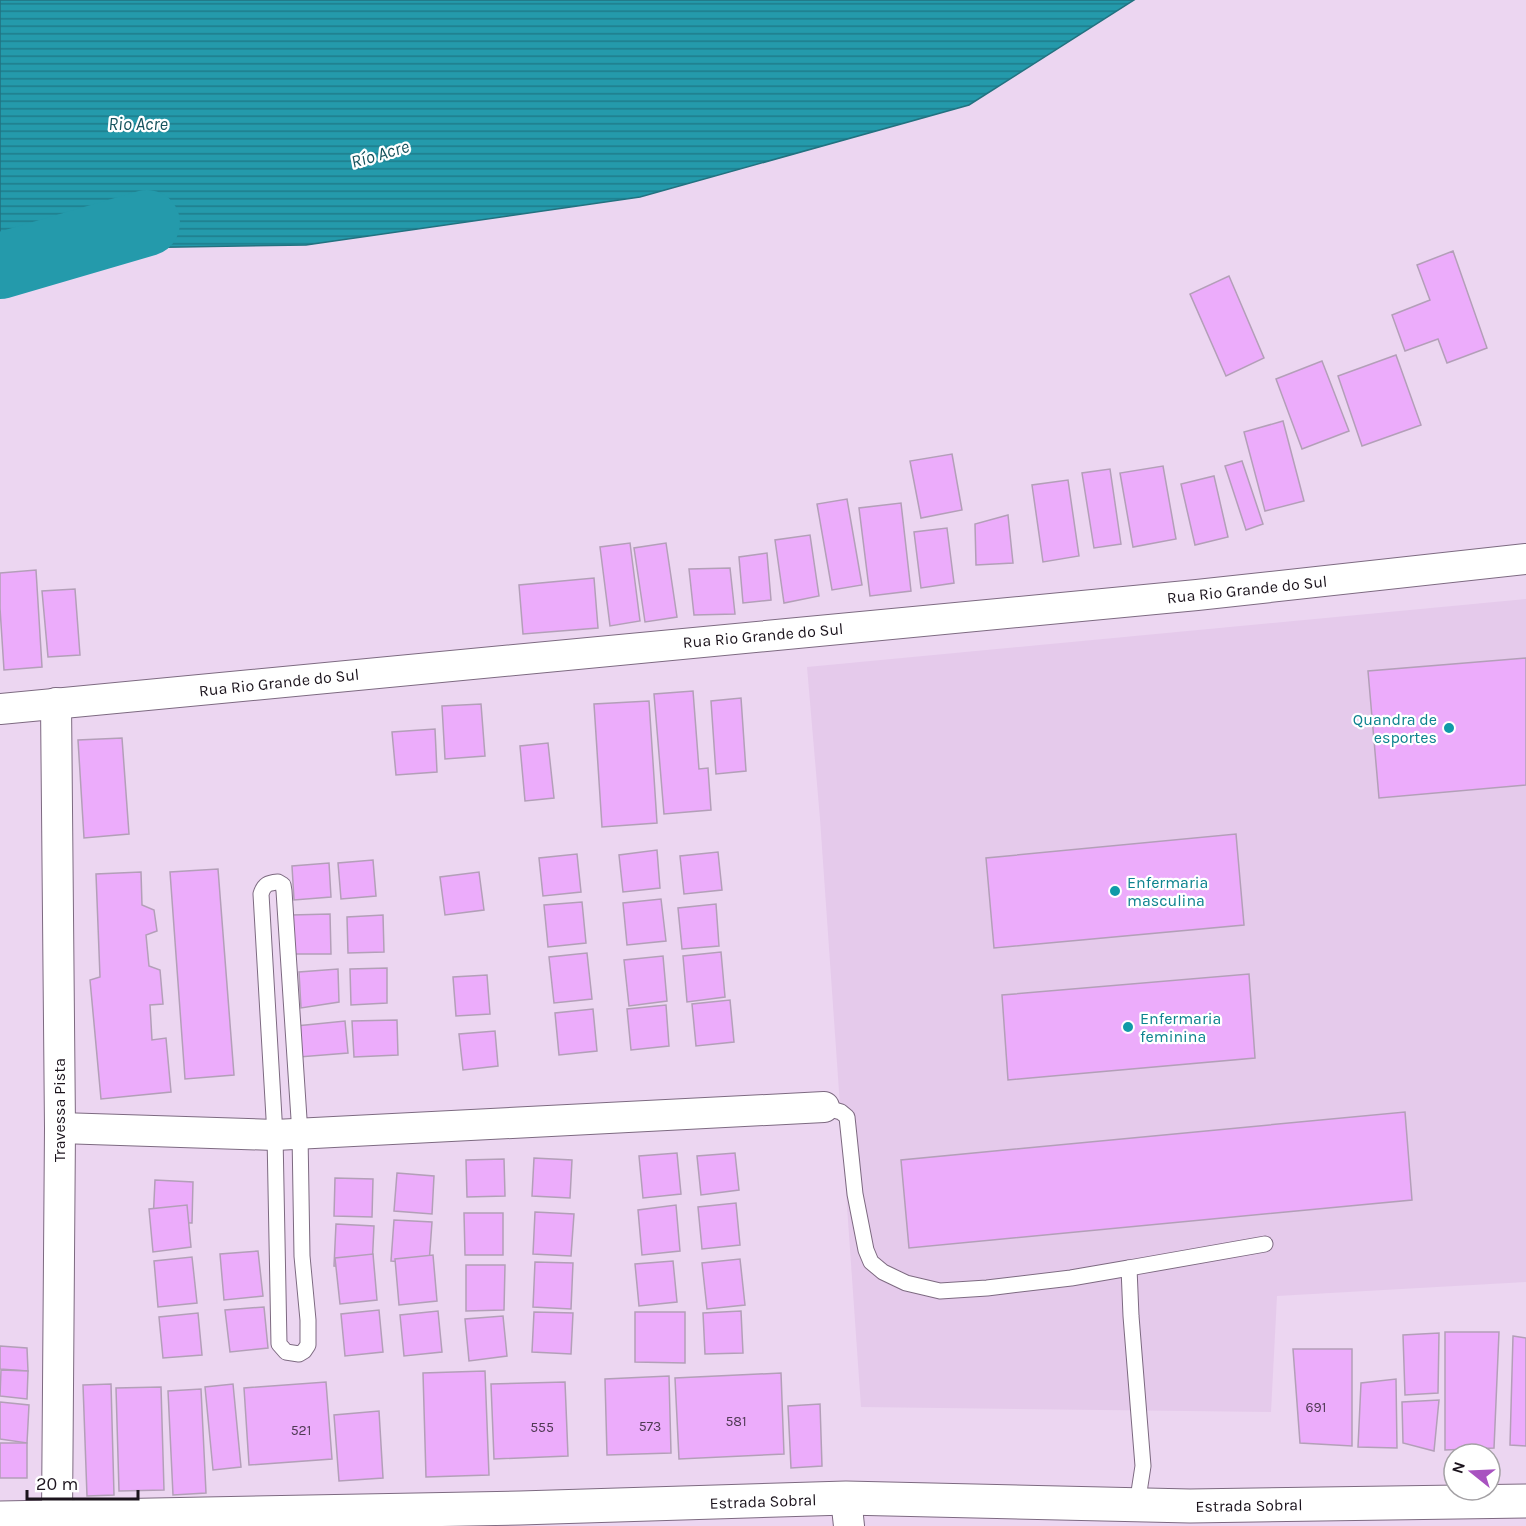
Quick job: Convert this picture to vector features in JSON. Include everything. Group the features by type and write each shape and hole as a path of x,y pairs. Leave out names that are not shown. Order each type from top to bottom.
{"street":[{"name":"Rua Rio Grande do Sul","path":"0,710 1197,595 1526,559"},
{"name":"Travessa Pista","path":"56,703 60,1128 57,1516"},
{"path":"60,1128 288,1134 824,1107"},
{"name":"Estrada Sobral","path":"0,1518 57,1516 174,1520 520,1517 1137,1505 1190,1516 1526,1501"}],"lane":[{"path":"288,1134 261,894 263,887 268,883 278,882 283,885 284,891 288,1134 279,1344 286,1352 299,1354 308,1345 302,1256 288,1134"},
{"path":"824,1107 841,1112 850,1124 855,1194 866,1250 871,1262 883,1272 906,1283 940,1291 987,1288 1071,1278 1265,1244"},
{"path":"1129,1268 1143,1466 1137,1505"}],"shaded area":[{"path":"1526,599 1526,1282 1277,1296 1271,1412 861,1407 820,819 807,667"}],"water":[{"name":"Rio Acre","path":"0,0 1134,0 969,105 640,197 306,245 0,250"}],"building":[{"path":"1453,251 1487,348 1447,363 1438,339 1405,351 1392,315 1430,300 1417,265"},
{"path":"1229,276 1264,358 1226,376 1190,294"},
{"path":"1396,355 1421,425 1362,446 1338,376"},
{"path":"1322,361 1349,431 1302,449 1276,379"},
{"path":"1283,421 1304,501 1265,511 1244,432"},
{"path":"952,454 962,510 921,518 910,461"},
{"path":"1242,461 1263,524 1246,530 1225,466"},
{"path":"1163,466 1176,539 1133,547 1120,473"},
{"path":"1110,469 1121,544 1094,548 1082,473"},
{"path":"1214,476 1228,537 1195,545 1181,484"},
{"path":"1068,480 1079,556 1043,562 1032,485"},
{"path":"847,499 862,585 832,590 817,504"},
{"path":"901,503 911,591 870,596 859,508"},
{"path":"1008,515 1013,563 976,565 975,524"},
{"path":"947,528 954,583 921,588 914,532"},
{"path":"810,535 819,596 784,603 775,540"},
{"path":"630,543 640,621 610,626 600,547"},
{"path":"666,543 677,617 645,622 634,548"},
{"path":"767,553 771,600 743,603 739,557"},
{"path":"730,568 735,614 694,615 689,569"},
{"path":"36,570 42,667 4,670 0,573"},
{"path":"594,578 598,628 523,634 519,585"},
{"path":"75,589 80,655 48,657 42,591"},
{"name":"Quandra de esportes","path":"1526,658 1526,785 1379,798 1368,671"},
{"path":"693,691 699,769 708,768 711,810 664,814 654,694"},
{"path":"741,698 746,771 716,774 711,701"},
{"path":"649,701 657,823 602,827 594,704"},
{"path":"481,704 485,756 445,759 442,706"},
{"path":"435,729 437,772 396,775 392,732"},
{"path":"122,738 129,834 84,838 78,740"},
{"path":"548,743 554,798 525,801 520,746"},
{"name":"Enfermaria masculina","path":"1236,834 1244,925 994,948 986,858"},
{"path":"657,850 660,888 623,892 619,855"},
{"path":"718,852 722,890 684,894 680,856"},
{"path":"577,854 581,892 543,896 539,858"},
{"path":"373,860 376,896 341,899 338,863"},
{"path":"329,863 331,897 294,900 292,866"},
{"path":"218,869 234,1075 185,1079 170,872"},
{"path":"141,872 142,905 154,910 157,931 146,935 149,966 160,970 163,1004 150,1005 152,1040 166,1038 171,1092 101,1099 90,980 100,977 96,874"},
{"path":"479,872 484,910 445,915 440,877"},
{"path":"661,899 666,941 627,945 623,903"},
{"path":"582,902 586,943 548,947 544,905"},
{"path":"716,904 719,946 682,949 678,908"},
{"path":"330,914 331,954 291,954 291,915"},
{"path":"383,915 384,952 348,953 347,917"},
{"path":"721,952 725,997 687,1002 683,956"},
{"path":"587,953 592,999 554,1003 549,957"},
{"path":"663,956 667,1001 629,1006 624,960"},
{"path":"387,968 387,1003 351,1005 350,969"},
{"path":"338,969 339,1002 301,1008 299,972"},
{"name":"Enfermaria feminina","path":"1249,974 1255,1058 1008,1080 1002,995"},
{"path":"487,975 490,1014 456,1016 453,977"},
{"path":"730,1000 734,1042 696,1046 692,1004"},
{"path":"666,1005 669,1046 631,1050 627,1009"},
{"path":"593,1009 597,1051 559,1055 555,1013"},
{"path":"397,1020 398,1055 354,1057 352,1021"},
{"path":"345,1021 348,1053 299,1057 296,1026"},
{"path":"495,1031 498,1066 463,1070 459,1034"},
{"path":"1405,1112 1412,1200 909,1248 901,1160"},
{"path":"677,1153 681,1194 643,1198 639,1156"},
{"path":"735,1153 739,1190 701,1195 697,1156"},
{"path":"534,1158 572,1160 570,1198 532,1196"},
{"path":"504,1159 505,1196 467,1197 466,1160"},
{"path":"397,1173 434,1176 432,1214 394,1211"},
{"path":"335,1178 373,1179 372,1217 334,1216"},
{"path":"155,1180 193,1182 192,1223 153,1222"},
{"path":"736,1203 740,1245 702,1249 698,1207"},
{"path":"187,1205 191,1247 153,1252 149,1209"},
{"path":"676,1205 680,1251 642,1255 638,1210"},
{"path":"535,1212 574,1214 571,1256 533,1254"},
{"path":"464,1213 503,1213 503,1255 465,1255"},
{"path":"394,1220 432,1222 429,1264 391,1261"},
{"path":"336,1224 374,1226 372,1268 334,1266"},
{"path":"258,1251 263,1296 224,1300 220,1254"},
{"path":"373,1254 377,1300 340,1304 335,1258"},
{"path":"433,1255 437,1301 399,1305 395,1259"},
{"path":"192,1257 197,1303 158,1307 154,1261"},
{"path":"740,1259 745,1305 707,1309 702,1263"},
{"path":"673,1261 677,1302 639,1306 635,1264"},
{"path":"535,1262 573,1263 571,1309 533,1307"},
{"path":"466,1265 505,1265 504,1310 466,1311"},
{"path":"264,1307 268,1348 230,1352 225,1310"},
{"path":"379,1310 383,1352 345,1356 341,1314"},
{"path":"438,1311 442,1352 404,1356 400,1315"},
{"path":"741,1311 743,1353 705,1354 703,1313"},
{"path":"534,1312 573,1313 571,1354 532,1352"},
{"path":"635,1312 685,1312 685,1363 635,1362"},
{"path":"198,1313 202,1355 163,1358 159,1317"},
{"path":"503,1316 507,1356 469,1361 465,1319"},
{"path":"1445,1332 1499,1332 1494,1442 1445,1442"},
{"path":"1439,1333 1438,1393 1405,1395 1403,1335"},
{"path":"1513,1336 1526,1338 1526,1446 1510,1445"},
{"path":"0,1346 27,1348 28,1371 0,1369"},
{"path":"1293,1349 1352,1349 1352,1446 1300,1443"},
{"path":"1,1370 28,1371 27,1399 0,1396"},
{"path":"485,1371 489,1475 426,1477 423,1373"},
{"path":"781,1373 784,1454 679,1459 675,1378"},
{"path":"669,1376 671,1453 607,1455 605,1379"},
{"path":"1396,1379 1397,1448 1358,1447 1361,1383"},
{"path":"326,1382 332,1459 249,1465 244,1388"},
{"path":"565,1382 568,1456 494,1459 491,1384"},
{"path":"111,1384 114,1495 87,1496 83,1385"},
{"path":"233,1384 241,1467 213,1470 205,1387"},
{"path":"161,1387 164,1490 119,1491 116,1388"},
{"path":"201,1389 206,1493 173,1495 168,1391"},
{"path":"1439,1400 1434,1451 1403,1443 1402,1402"},
{"path":"0,1402 29,1405 27,1443 0,1439"},
{"path":"820,1404 822,1466 791,1468 788,1406"},
{"path":"379,1411 383,1478 339,1481 334,1415"},
{"path":"0,1443 27,1443 27,1478 0,1478"}],"waterway":[{"name":"Río Acre","path":"0,266 147,223"}],"place":[{"name":"Quandra de esportes","path":"1449,728"},
{"name":"Enfermaria masculina","path":"1115,891"},
{"name":"Enfermaria feminina","path":"1128,1027"}]}
